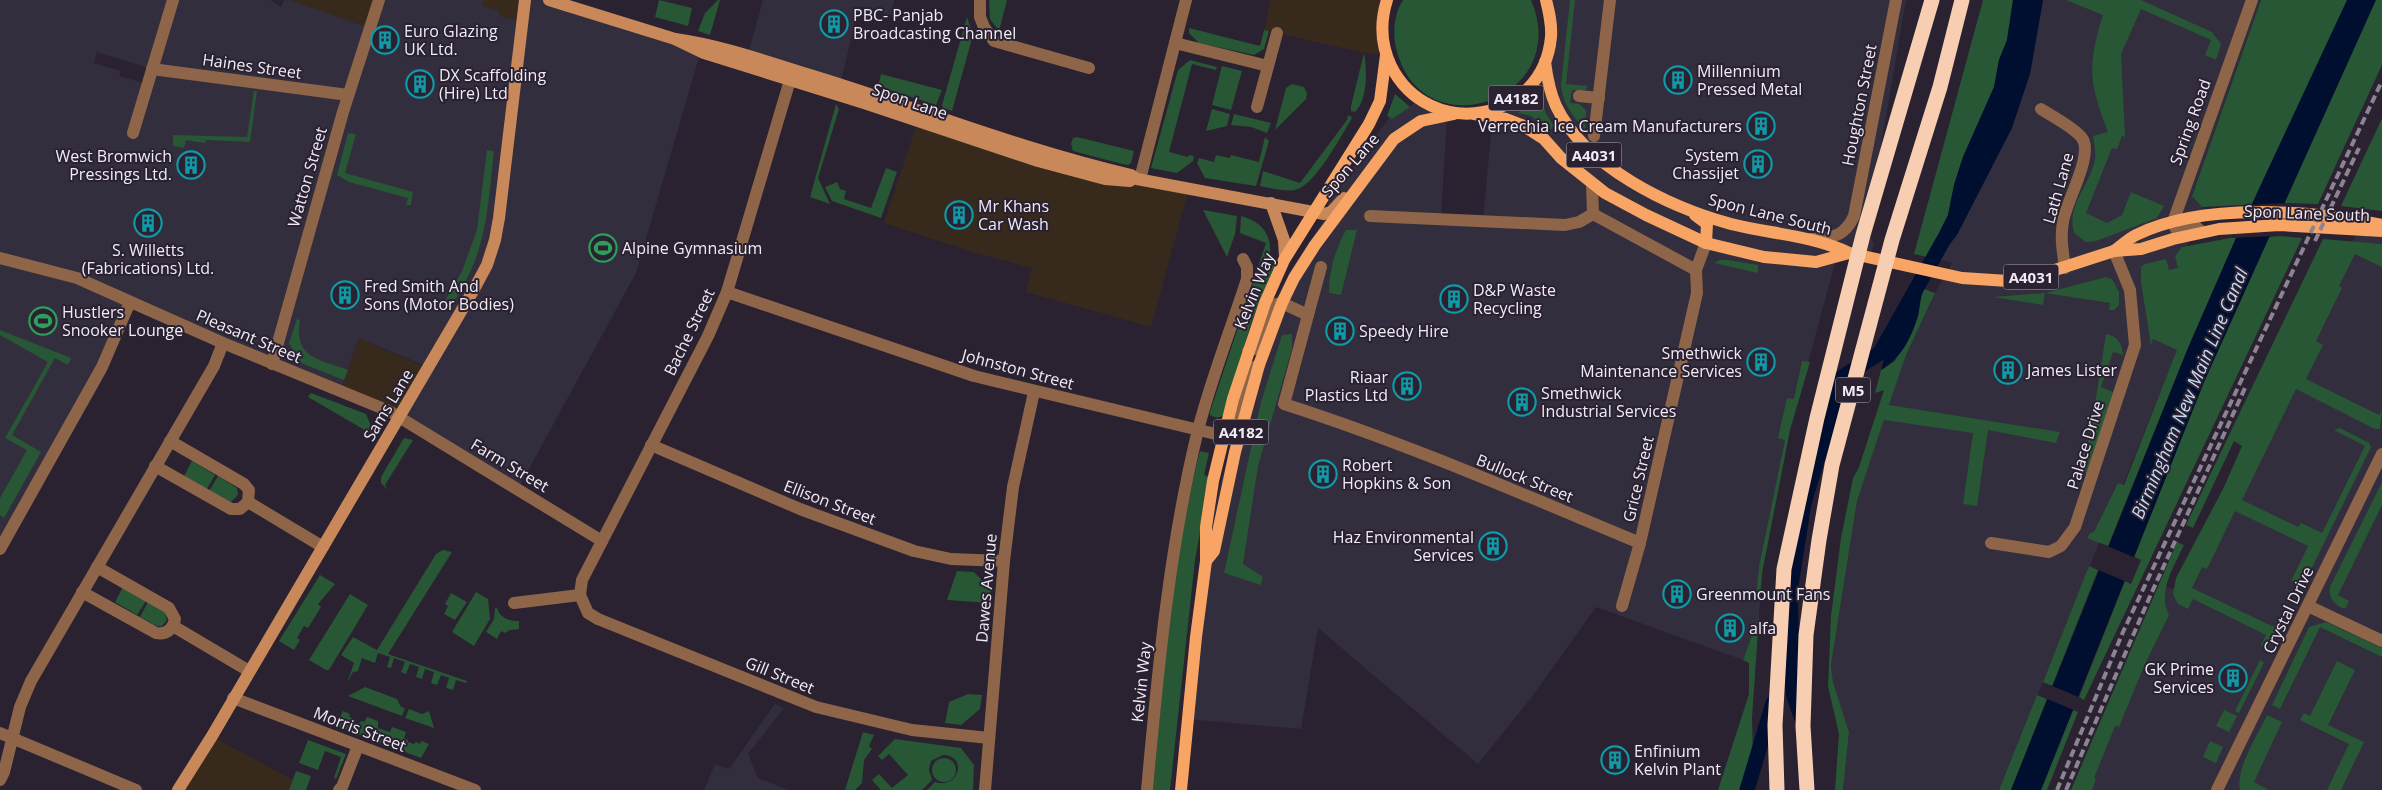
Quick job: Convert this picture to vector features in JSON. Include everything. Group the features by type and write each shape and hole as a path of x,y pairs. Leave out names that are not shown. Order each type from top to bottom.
{"highway":[{"name":"M5","path":"1777,790 1774,725 1784,569 1817,418 1861,245 1932,0"},
{"name":"M5","path":"1807,790 1803,726 1806,635 1819,540 1832,465 1892,240 1940,87 1962,0"}],"main road":[{"name":"A4182","path":"1385,3 1382,35 1386,55 1397,78 1412,95 1428,105 1454,114 1474,114 1504,106 1521,95 1534,80 1545,62 1551,37 1551,21 1546,0"},
{"name":"Kelvin Way","path":"1181,790 1196,637 1206,561 1206,527 1213,482 1224,436 1248,351 1265,303 1285,257 1369,124 1380,100 1386,55"},
{"name":"Spon Lane South","path":"1545,62 1555,104 1579,141 1627,178 1649,191 1687,209 1731,224 1809,239 1849,253 1945,275 1985,281 2008,281 2030,278 2114,251 2135,236 2173,222 2204,216 2284,213 2382,231"},
{"name":"Kelvin Way","path":"1206,561 1214,550 1235,452 1259,365 1282,303 1294,278 1315,245 1394,139 1420,121 1454,114"},
{"name":"Spon Lane South","path":"1474,114 1506,119 1524,126 1544,139 1562,158 1592,184 1646,216 1706,243 1764,257 1816,262 1849,253"},
{"path":"1687,209 1706,224 1706,243"},
{"name":"Spon Lane South","path":"2114,251 2141,250 2198,231 2235,227 2382,225"}],"street":[{"path":"134,133 173,0"},
{"name":"Watton Street","path":"272,364 348,95 379,0"},
{"name":"Sams Lane","path":"178,790 400,417 487,265 495,240 525,0"},
{"name":"Spon Lane","path":"550,0 675,39 704,53 792,75 1038,161 1105,179 1130,181 1139,179 1313,210 1324,214 1331,212 1380,152 1394,139"},
{"path":"980,0 980,17 984,27 994,41 1089,68"},
{"path":"1139,179 1186,0"},
{"path":"1594,136 1610,0"},
{"name":"Houghton Street","path":"1809,239 1827,238 1840,234 1849,227 1854,216 1896,0"},
{"name":"Spring Road","path":"2173,222 2252,0"},
{"path":"1258,108 1276,33"},
{"path":"1175,43 1268,66"},
{"name":"Haines Street","path":"152,69 348,95"},
{"name":"Bache Street","path":"580,595 582,580 708,336 727,292 792,75"},
{"path":"1579,96 1598,98"},
{"name":"Lath Lane","path":"2041,109 2081,136 2086,145 2084,160 2063,221 2061,242 2065,268"},
{"path":"1592,184 1593,214"},
{"path":"1271,203 1284,240 1285,257"},
{"path":"1370,216 1565,224 1579,222 1593,214"},
{"path":"1593,214 1696,270"},
{"name":"Houghton Street","path":"1854,216 1858,235 1869,257"},
{"path":"2173,222 2176,229 2194,225 2198,231"},
{"name":"Grice Street","path":"1622,606 1640,543 1697,294 1696,270 1706,243"},
{"name":"Palace Drive","path":"1991,543 2049,552 2061,546 2069,538 2075,527 2135,346 2130,290 2114,251"},
{"name":"Pleasant Street","path":"0,258 77,278 223,343 400,417"},
{"name":"Kelvin Way","path":"1147,790 1169,580 1183,497 1198,430 1247,279 1247,267 1243,259"},
{"path":"1248,351 1257,348 1272,305 1282,303 1308,315 1321,267"},
{"name":"Johnston Street","path":"727,292 974,376 1034,392 1224,436"},
{"path":"0,549 102,367 130,302"},
{"name":"Bullock Street","path":"1308,315 1284,404 1346,424 1491,480 1640,543"},
{"path":"0,780 20,707 31,681 214,366 223,343"},
{"path":"1224,436 1233,432 1250,369 1259,365"},
{"name":"Dawes Avenue","path":"986,790 1004,561 1013,487 1034,392"},
{"name":"Farm Street","path":"400,417 602,541"},
{"path":"155,466 231,509 240,509 248,502 249,490 244,484 170,441"},
{"name":"Ellison Street","path":"651,445 800,509 914,551 951,559 1004,561"},
{"name":"Crystal Drive","path":"2221,786 2382,454"},
{"path":"248,502 322,547"},
{"path":"82,592 156,633 165,633 173,626 175,619 169,608 97,567"},
{"path":"514,603 580,595"},
{"name":"Gill Street","path":"580,595 588,613 598,619 816,707 912,730 989,738"},
{"path":"2308,606 2382,641"},
{"path":"173,626 249,671"},
{"name":"Morris Street","path":"233,698 455,786 475,790"},
{"path":"0,733 136,790"},
{"path":"339,790 358,746"}],"shaded area":[{"path":"0,0 270,0 281,7 284,0 290,0 370,28 379,0 484,0 482,6 500,11 499,16 522,22 525,0 549,0 702,47 636,273 518,489 400,417 428,368 418,363 359,338 340,391 130,302 0,549","holes":["97,52 152,69 148,84 119,76 121,71 94,63"]},
{"path":"290,0 379,0 370,28"},
{"path":"438,0 525,0 522,22 498,16 500,12"},
{"path":"763,0 894,0 891,15 859,6 839,89 746,61"},
{"path":"1271,0 1382,0 1386,55 1364,53 1264,30"},
{"path":"1546,0 1906,0 1878,163 1865,224 1874,245 1869,257 1838,252 1790,430 1762,573 1759,616 1743,660 1596,607 1531,698 1478,764 1318,628 1301,729 1187,719 1206,561 1219,489 1250,369 1272,305 1292,268 1322,223 1329,200 1389,118 1410,107 1418,99 1447,117 1441,219 1483,221 1491,133 1474,114 1504,106 1545,62"},
{"path":"2043,0 2261,0 2192,195 2202,207 2204,216 2187,246 2182,247 2179,271 2153,339 2178,349 1999,790 1843,790 1849,732 1833,682 1831,665 1857,501 1906,355 1935,293 1952,263 1938,259 2030,74"},
{"path":"920,115 1189,189 1151,327 1026,292 1032,268 979,254 884,223"},
{"path":"2361,226 2382,228 2382,790 2081,790 2164,586 2174,589 2349,241 2353,241"},
{"path":"359,338 429,369 400,417 340,391"},
{"path":"775,704 784,708 748,754 758,778 788,790 704,790 715,764 729,769"},
{"path":"212,736 293,780 289,790 178,790"}],"green space":[{"path":"659,0 692,8 688,26 655,17"},
{"path":"720,0 710,35 698,31 705,13"},
{"path":"989,0 1007,0 999,31 990,19"},
{"path":"1403,0 1531,0 1539,34 1532,63 1515,86 1491,100 1464,105 1437,100 1414,84 1398,55 1394,27 1397,13"},
{"path":"1570,0 1575,0 1566,84 1588,86 1585,90 1572,90 1570,103 1579,104 1586,110 1585,130 1569,109 1561,85"},
{"path":"1983,0 2013,0 2007,40 1999,60 1994,87 1963,157 1954,185 1948,215 1927,257 1914,254"},
{"path":"2066,0 2141,0 2212,32 2221,44 2216,60 2205,55 2211,40 2141,9 2121,54 2125,137 2122,136 2117,149 2112,148 2086,213 2107,223 2122,215 2131,192 2164,206 2157,218 2096,241 2086,242 2075,234 2073,215 2075,205 2093,168 2095,150 2093,136 2108,132 2097,100 2092,74 2094,47 2103,15"},
{"path":"2261,0 2382,0 2382,65 2318,204 2283,203 2202,207 2192,196"},
{"path":"967,17 973,35 952,111 943,108 942,105"},
{"path":"1189,28 1260,46 1264,30 1269,31 1264,49 1254,55 1199,43 1189,33"},
{"path":"1364,53 1366,84 1362,100 1355,112 1351,111 1351,106"},
{"path":"1190,60 1217,67 1216,70 1192,64 1169,152 1188,157 1189,155 1194,156 1193,161 1177,173 1151,168 1178,70"},
{"path":"1222,66 1242,71 1231,110 1212,105"},
{"path":"881,74 942,90 936,105 878,86"},
{"path":"1292,84 1304,87 1307,93 1306,99 1275,130 1286,88"},
{"path":"254,91 257,91 250,142 206,140 205,143 186,140 184,148 173,146 173,135 247,137"},
{"path":"1395,94 1410,107 1392,119 1387,116"},
{"path":"1540,94 1546,114 1554,126 1550,130 1531,116 1518,113"},
{"path":"836,104 839,109 818,178 830,204 810,197"},
{"path":"1212,109 1230,114 1227,126 1206,131"},
{"path":"1234,114 1271,123 1267,133 1251,127 1231,125"},
{"path":"1348,115 1352,117 1351,120 1334,149 1319,171 1303,187 1295,190 1278,190 1260,186 1263,171 1300,183 1347,120"},
{"path":"2382,118 2382,211 2341,206 2377,129"},
{"path":"348,133 356,134 345,173 413,192 411,205 406,205 408,198 349,182 337,175"},
{"path":"1077,137 1134,151 1131,163 1128,165 1122,164 1073,151 1071,144 1073,138"},
{"path":"1265,137 1269,141 1256,186 1205,178 1197,163 1199,158 1214,162 1216,155 1230,158 1231,155 1259,162"},
{"path":"487,150 494,151 488,206 481,240 469,274 454,302 445,308 442,306 462,271 477,230"},
{"path":"886,168 897,172 881,218 832,201 825,187 837,182 840,189 846,191 844,199 871,208"},
{"path":"1203,210 1237,216 1235,234 1227,257"},
{"path":"1241,216 1260,225 1269,241 1270,256 1277,259 1251,323 1226,413 1216,417 1210,415 1210,412 1266,243 1240,233"},
{"path":"1346,230 1357,230 1341,295 1329,293 1333,260"},
{"path":"2268,237 2302,238 2084,700 2079,697 2125,581 2131,584 2141,560 2134,557 2204,382"},
{"path":"2236,238 2188,348 2108,546 2087,538 2090,533 2094,532 2118,483 2124,485 2177,350 2153,339 2151,345 2141,282 2141,267 2145,264 2166,259 2169,270 2178,268 2175,256 2182,247"},
{"path":"2323,239 2382,244 2382,267 2355,254 2339,286 2342,288 2316,341 2323,345 2306,379 2379,415 2382,410 2380,429 2375,429 2296,389 2242,500 2298,527 2301,523 2322,533 2365,446 2334,430 2340,428 2369,443 2371,447 2305,582 2303,584 2291,581 2308,546 2235,511 2207,569 2202,567 2192,588 2274,627 2278,620 2284,622 2272,643 2265,647 2261,645 2266,635 2193,599 2188,609 2178,604 2173,594 2176,578 2223,489 2242,446 2234,441 2193,528 2186,525"},
{"path":"1720,260 1758,265 1758,273 1714,263"},
{"path":"2106,277 2112,279 2119,292 2119,305 2114,310 2109,310 2110,303 2045,293"},
{"path":"1924,289 1935,293 1906,355 1889,405 2060,432 2056,443 1988,430 1977,506 1963,504 1973,433 1884,420 1857,501 1831,665 1833,682 1849,732 1843,790 1835,790 1839,734 1828,686 1831,616 1841,538 1853,478 1859,467 1884,390 1875,393 1881,370 1895,361 1918,315 1920,297"},
{"path":"2045,293 2043,305 1993,297"},
{"path":"297,319 300,320 300,342 304,350 318,359 348,370 344,380 301,363 289,343"},
{"path":"0,330 71,358 68,365 55,358 12,435 41,452 4,518 0,515 0,498 27,450 5,438 48,362 0,335"},
{"path":"1292,334 1292,349 1258,466 1243,564 1263,577 1261,585 1224,573 1261,402 1282,335"},
{"path":"2106,334 2119,341 2123,355 2113,352 2101,387 2113,392 2088,474 2076,470 2090,436"},
{"path":"1802,361 1810,362 1790,430 1762,573 1760,600 1756,599 1759,567 1785,440 1778,438 1787,398 1794,399"},
{"path":"311,393 366,414 375,436 308,397"},
{"path":"404,438 413,440 385,485 388,490 381,483 381,477"},
{"path":"1200,451 1209,453 1204,475 1210,477 1195,560 1170,790 1153,790 1175,577 1190,493"},
{"path":"192,461 215,475 207,489 184,476"},
{"path":"218,476 237,488 238,495 231,502 209,491"},
{"path":"2382,482 2382,505 2338,595 2349,601 2346,608 2342,608 2332,600 2330,587"},
{"path":"2177,542 2184,545 2168,579 2166,588 2166,606 2169,615 2144,666 2119,727 2115,726 2094,778 2096,779 2092,790 2071,790"},
{"path":"443,550 452,552 388,654 467,681 466,683 456,680 453,690 446,688 449,678 441,675 437,685 431,683 434,672 425,669 422,679 416,677 419,667 410,664 406,674 401,672 405,662 394,658 391,668 387,667 390,657 378,653 375,663 362,658 358,671 353,672 347,683 354,663 341,655 353,637 377,650 436,554"},
{"path":"2089,566 2098,570 2052,686 2043,682"},
{"path":"957,571 974,572 991,590 990,603 947,600"},
{"path":"320,575 335,584 318,604 321,607 308,628 304,626 297,638 300,640 294,650 279,641"},
{"path":"123,587 146,601 137,615 115,602"},
{"path":"476,592 488,599 490,619 474,646 452,632"},
{"path":"451,593 467,602 455,620 444,614 448,606 445,604"},
{"path":"350,594 368,605 329,670 326,670 309,660"},
{"path":"148,602 165,612 167,620 162,626 157,626 140,617"},
{"path":"495,608 505,618 519,621 519,629 510,630 505,633 501,631 497,639 486,632 494,619"},
{"path":"1759,616 1752,718 1753,757 1743,790 1718,790 1749,694 1749,663 1743,660"},
{"path":"2326,622 2382,648 2382,657 2320,627 2280,709 2272,705 2309,627"},
{"path":"2260,660 2264,663 2239,713 2235,711"},
{"path":"2337,661 2355,670 2328,725 2364,742 2341,790 2327,790 2349,744 2300,720 2304,713 2310,716"},
{"path":"365,687 397,699 401,707 405,708 402,716 348,696"},
{"path":"968,694 982,695 980,709 961,725 945,723 949,702"},
{"path":"2037,695 2047,699 2011,790 1999,790"},
{"path":"409,709 422,714 429,711 434,728 405,718"},
{"path":"2073,710 2078,712 2047,790 2041,790"},
{"path":"2224,710 2237,716 2229,732 2216,726"},
{"path":"343,711 350,714 349,717 353,718 352,721 359,724 361,721 364,722 367,717 378,721 378,728 390,732 392,727 406,732 404,738 408,742 420,744 421,741 429,744 421,758 336,726"},
{"path":"2267,715 2282,722 2254,782 2269,790 2240,790 2239,782 2244,762"},
{"path":"863,732 874,735 869,746 872,749 864,760 862,783 855,790 845,790"},
{"path":"895,739 961,748 974,765 973,790 927,790 935,782 943,783 950,781 957,772 958,766 956,761 951,757 943,755 931,761 929,770 932,780 922,790 881,790 872,780 879,774 892,788 908,775 889,754 882,760 878,756"},
{"path":"308,740 346,754 336,779 334,778 341,757 325,751 318,770 299,763"},
{"path":"2210,741 2223,747 2216,763 2203,757"},
{"path":"944,758 953,761 956,770 953,779 944,782 935,779 932,770 935,761"},
{"path":"296,771 311,776 306,790 289,790"}],"water":[{"path":"2013,0 2043,0 2030,74 2012,128 1957,235 1938,259 1927,257 1948,215 1954,185 1963,157 1994,87 1999,60 2007,40"},
{"name":"Birmingham New Main Line Canal","path":"2347,0 2376,0 2204,382 2041,790 2011,790 2188,348 2236,238"},
{"path":"1913,286 1924,289 1915,324 1900,354 1881,370 1898,310"}],"pier":[{"path":"2286,203 2271,236 2233,238 2249,205"},
{"path":"2105,545 2136,558 2127,582 2096,569"},
{"path":"2050,685 2081,698 2076,711 2045,698"},
{"path":"1759,733 1769,735 1770,738 1755,785 1753,749"}],"waterway":[{"path":"1803,722 1793,693 1790,591 1804,503 1842,377 1880,353 1943,241"},
{"path":"1747,790 1773,703"}],"railway":[{"path":"2057,790 2123,632 2382,81"},
{"path":"2315,241 2359,148"},
{"path":"2066,790 2151,594 2245,388"}],"place":[{"name":"PBC- Panjab Broadcasting Channel","path":"834,24"},
{"name":"Euro Glazing UK Ltd.","path":"385,40"},
{"name":"Millennium Pressed Metal","path":"1678,80"},
{"name":"DX Scaffolding (Hire) Ltd","path":"420,84"},
{"name":"Verrechia Ice Cream Manufacturers","path":"1761,126"},
{"name":"System Chassijet","path":"1758,164"},
{"name":"West Bromwich Pressings Ltd.","path":"191,165"},
{"name":"Mr Khans Car Wash","path":"959,215"},
{"name":"S. Willetts (Fabrications) Ltd.","path":"148,223"},
{"name":"Alpine Gymnasium","path":"603,248"},
{"name":"Fred Smith And Sons (Motor Bodies)","path":"345,295"},
{"name":"D&P Waste Recycling","path":"1454,299"},
{"name":"Hustlers Snooker Lounge","path":"43,321"},
{"name":"Speedy Hire","path":"1340,331"},
{"name":"Smethwick Maintenance Services","path":"1761,362"},
{"name":"James Lister","path":"2008,370"},
{"name":"Riaar Plastics Ltd","path":"1407,386"},
{"name":"Smethwick Industrial Services","path":"1522,402"},
{"name":"Robert Hopkins & Son","path":"1323,474"},
{"name":"Haz Environmental Services","path":"1493,546"},
{"name":"Greenmount Fans","path":"1677,594"},
{"name":"alfa","path":"1730,628"},
{"name":"GK Prime Services","path":"2233,678"},
{"name":"Enfinium Kelvin Plant","path":"1615,760"}]}
